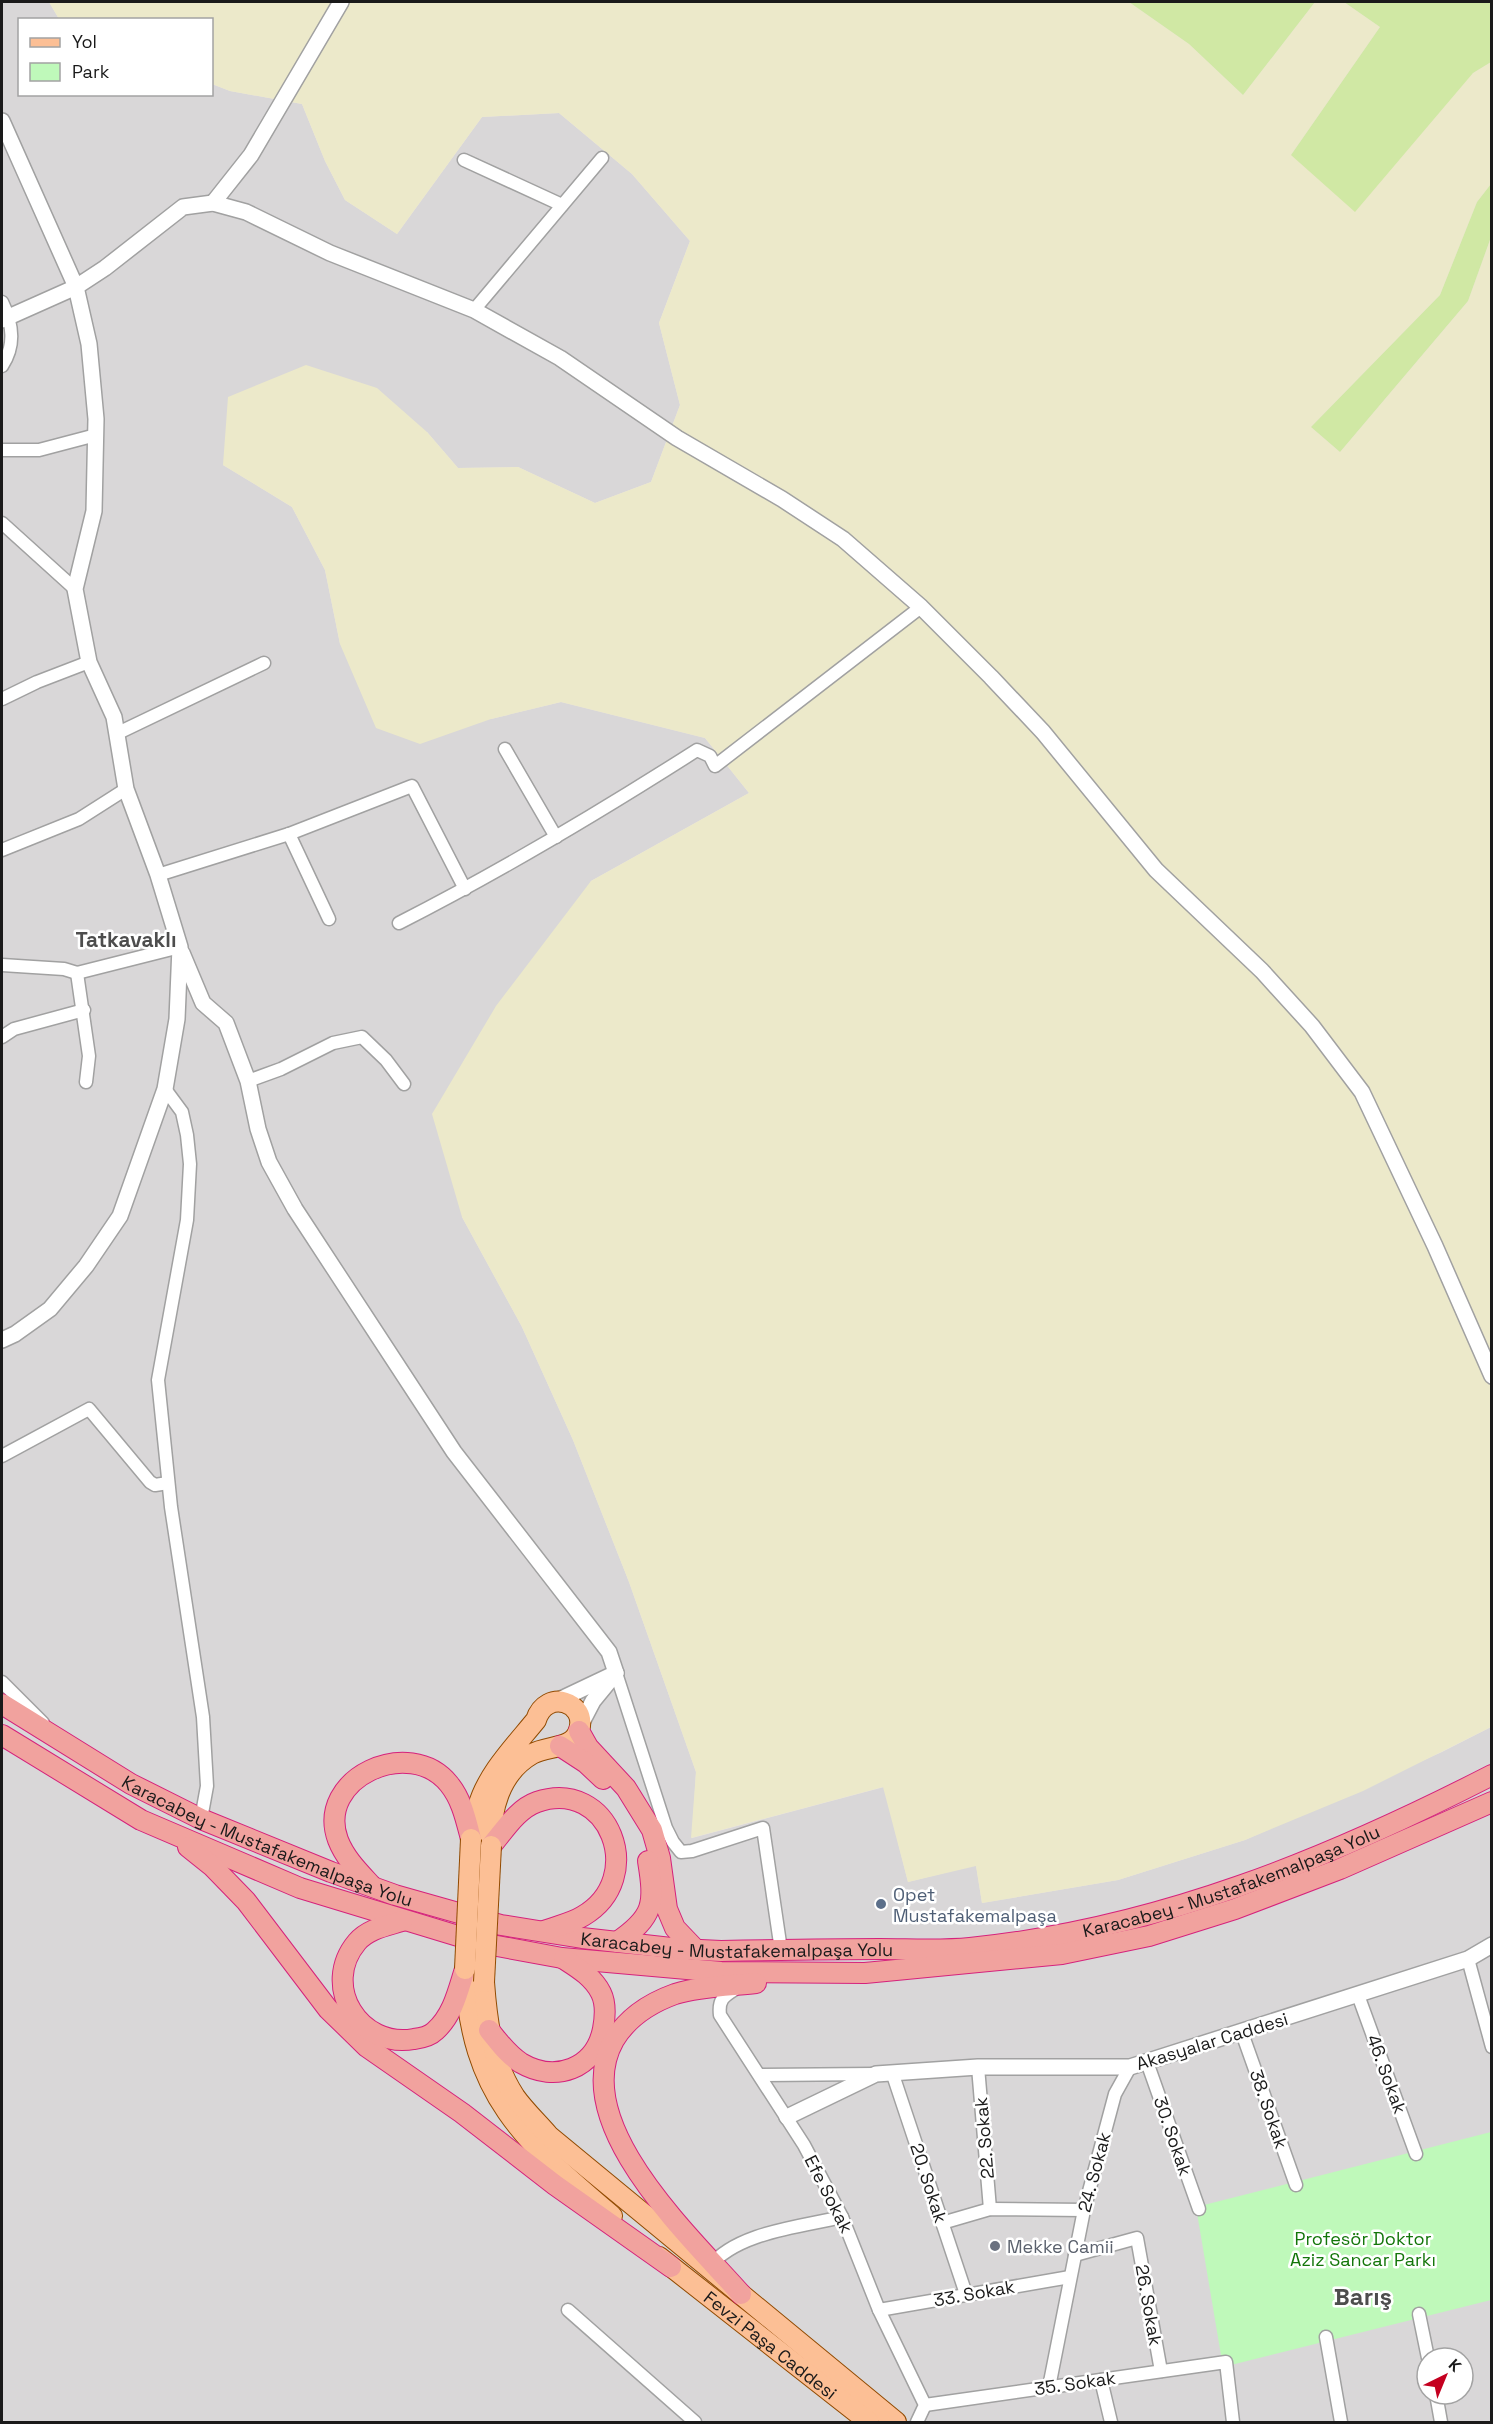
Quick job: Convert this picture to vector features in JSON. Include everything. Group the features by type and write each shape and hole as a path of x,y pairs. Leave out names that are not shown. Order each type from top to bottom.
{"highway":[{"name":"Karacabey - Mustafakemalpaşa Yolu","path":"2,1704 130,1784 201,1819 372,1887 501,1925 617,1942 696,1950 967,1948 1049,1938 1129,1922 1260,1881 1381,1830 1491,1775"},
{"path":"580,1727 588,1747 626,1788 652,1830 660,1858 667,1909 675,1928 696,1950"},
{"name":"Karacabey - Mustafakemalpaşa Yolu","path":"2,1735 141,1820 300,1888 402,1921 481,1943 562,1958 722,1972 865,1973 1062,1954 1149,1936 1235,1910 1340,1869 1491,1802"},
{"path":"559,1746 586,1764 621,1799 637,1826 646,1852 651,1883 650,1908 643,1921 617,1942"},
{"path":"372,1887 350,1861 338,1839 335,1818 338,1801 360,1774 375,1767 393,1763 411,1762 431,1768 448,1782 460,1800 471,1839"},
{"path":"491,1846 522,1810 536,1802 555,1798 573,1800 590,1808 607,1823 616,1843 617,1864 611,1884 598,1903 584,1916 543,1931"},
{"path":"170,1832 213,1867 246,1901 328,2009 366,2047 462,2113 555,2185 671,2267"},
{"path":"402,1921 374,1929 357,1942 346,1961 342,1979 345,1998 351,2013 373,2033 392,2041 423,2037 434,2032 448,2017 457,1998 465,1969"},
{"path":"489,2030 506,2052 523,2064 542,2071 565,2071 578,2067 592,2056 599,2046 603,2028 605,2013 602,1995 594,1982 562,1958"},
{"path":"741,2294 711,2265 672,2217 627,2155 610,2121 603,2081 605,2063 620,2031 635,2014 674,1995 699,1989 865,1973"}],"main road":[{"path":"559,1746 544,1741 539,1735 536,1720 543,1707 557,1701 571,1705 580,1717 580,1727 571,1742 559,1746 532,1754 509,1776 496,1798 490,1823 491,1846 484,1982 489,2030 499,2067 516,2098 549,2136 711,2265"},
{"name":"Fevzi Paşa Caddesi","path":"536,1720 500,1764 489,1783 478,1805 471,1839 465,1969 466,2001 473,2037 484,2071 503,2107 525,2137 552,2165 671,2267 869,2422"},
{"name":"Fevzi Paşa Caddesi","path":"741,2294 896,2422"}],"street":[{"path":"213,203 251,155 341,2"},
{"path":"2,121 76,287 89,344 96,419 94,511 75,589 89,662 114,717 126,789 158,875 180,947 203,1003 226,1023 248,1081 258,1129 269,1162 295,1209 454,1452 609,1652 672,1842 681,1852 692,1851 763,1828 781,1950"},
{"path":"474,310 602,158"},
{"path":"464,160 562,205"},
{"path":"5,318 76,287 105,268 183,207 213,203 246,212 330,253 474,310 560,358 677,438 782,499 843,539 921,607 1043,732 1156,870 1276,987 1312,1026 1362,1092 1435,1246 1491,1376"},
{"path":"2,302 12,348 2,366"},
{"path":"2,450 39,450 96,435"},
{"path":"2,523 75,589"},
{"path":"399,923 465,889 556,837 697,750 710,756 715,766 921,607"},
{"path":"2,699 89,662"},
{"path":"116,734 264,663"},
{"path":"505,749 556,837"},
{"path":"158,875 289,834 412,786 465,889"},
{"path":"2,850 79,819 126,789"},
{"path":"289,834 329,919"},
{"path":"2,965 64,969 77,973 180,947"},
{"path":"2,1340 15,1334 50,1309 86,1266 120,1216 165,1089 177,1019 180,947"},
{"path":"77,973 89,1056 86,1082"},
{"path":"2,1037 14,1029 84,1010"},
{"path":"248,1081 281,1069 333,1043 362,1037 386,1060 404,1084"},
{"path":"165,1089 182,1112 188,1135 190,1164 187,1220 158,1380 168,1483 203,1717 207,1786 201,1819"},
{"path":"2,1456 89,1408 150,1482 155,1485 168,1483"},
{"path":"557,1701 616,1673"},
{"path":"580,1727 593,1701 616,1673"},
{"path":"2,1682 32,1710 59,1741"},
{"name":"Akasyalar Caddesi","path":"787,2117 876,2074 978,2067 1131,2067 1467,1959 1491,1945"},
{"path":"1467,1959 1491,2047"},
{"name":"Efe Sokak","path":"742,1985 722,1997 719,2004 720,2015 787,2117 842,2217 879,2310 925,2405"},
{"name":"46. Sokak","path":"1358,1995 1416,2154"},
{"name":"38. Sokak","path":"1242,2033 1296,2185"},
{"name":"30. Sokak","path":"1147,2062 1199,2209"},
{"name":"22. Sokak","path":"978,2067 990,2209"},
{"name":"24. Sokak","path":"1049,2387 1084,2210 1115,2094 1131,2067"},
{"name":"20. Sokak","path":"892,2072 966,2294"},
{"path":"760,2075 876,2074"},
{"path":"942,2223 990,2209 1084,2210"},
{"path":"711,2265 729,2248 750,2239 842,2217"},
{"name":"26. Sokak","path":"1075,2255 1137,2238 1161,2371"},
{"name":"33. Sokak","path":"879,2310 1070,2277"},
{"path":"568,2310 695,2422"},
{"path":"1419,2314 1426,2346"},
{"path":"1326,2337 1341,2422"},
{"name":"35. Sokak","path":"925,2405 1226,2362 1233,2422"},
{"path":"1101,2379 1111,2422"},
{"path":"917,2422 925,2405"},
{"path":"1439,2406 1442,2422"}],"shaded area":[{"path":"2,2 49,2 58,18 18,18 18,96 213,96 213,84 230,91 302,104 325,161 345,200 397,234 482,117 559,113 632,174 690,241 659,323 680,405 651,482 595,503 518,467 458,468 427,432 223,465 292,507 325,570 340,644 491,719 561,702 705,738 749,793 591,881 462,1217 522,1327 573,1440 629,1582 696,1772 692,1838 884,1787 908,1882 976,1865 982,1903 1118,1880 1245,1840 1442,1752 1491,1727 1492,2422 2,2422"},
{"path":"49,2 1129,2 1189,44 1243,95 1315,2 1344,2 1380,27 1291,155 1473,73 1491,62 1491,184 1477,202 1440,295 1311,427 1340,452 1468,301 1491,237 1491,1727 1363,1791 1245,1840 1118,1880 982,1903 976,1866 908,1882 883,1787 691,1838 696,1772 629,1582 573,1440 522,1327 462,1217 432,1114 496,1006 591,881 749,793 705,738 561,702 491,719 420,744 376,728 340,644 325,570 292,507 223,465 228,397 306,365 377,388 427,432 458,468 518,467 595,503 651,482 680,405 659,323 690,241 632,174 559,113 482,117 397,234 345,200 325,161 302,104 230,91 213,84 213,18 58,18"}],"green space":[{"path":"1129,2 1315,2 1243,95 1189,44"},
{"path":"1344,2 1492,2 1491,62 1473,73 1355,212 1291,155 1380,27"},
{"path":"1491,184 1491,237 1468,301 1340,452 1311,427 1440,295 1477,202"},
{"name":"Profesör Doktor Aziz Sancar Parkı","path":"1491,2132 1491,2300 1223,2367 1196,2207"}],"place":[{"name":"Opet Mustafakemalpaşa","path":"881,1904"},
{"name":"Mekke Camii","path":"995,2246"}],"district":[{"name":"Tatkavaklı","path":"126,939"},
{"name":"Barış","path":"1363,2296"}]}
